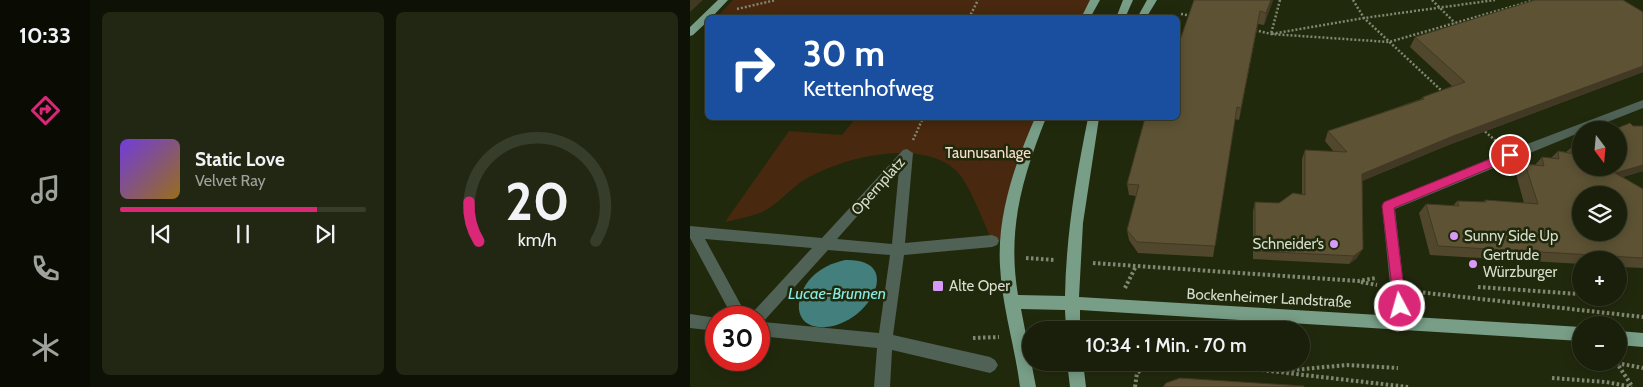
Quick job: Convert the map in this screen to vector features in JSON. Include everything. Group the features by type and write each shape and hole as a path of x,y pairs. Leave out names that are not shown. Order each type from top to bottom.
{"main road":[{"path":"708,15 723,0"},
{"path":"1087,15 1095,0"},
{"path":"1121,15 1128,0"},
{"path":"1143,15 1152,0"},
{"path":"690,33 705,18"},
{"path":"1028,379 1007,268 1006,240 1013,199 1025,155 1039,120"},
{"path":"1072,321 1071,303 1079,201 1085,159 1094,120"},
{"name":"Bockenheimer Landstraße","path":"1014,302 1071,303 1572,333"},
{"path":"1627,339 1643,340"},
{"path":"1076,371 1078,387"}],"street":[{"path":"1402,323 1388,206 1510,155 1643,104"},
{"name":"Opernplatz","path":"768,306 907,153"},
{"name":"Opernplatz","path":"882,387 885,341 898,250 907,153"},
{"path":"692,237 898,250 992,241"},
{"path":"692,237 734,306"},
{"path":"690,321 705,323"},
{"path":"770,330 885,341 990,365"}],"path":[{"path":"708,15 776,0"},
{"path":"970,15 978,0"},
{"path":"1271,34 1280,0"},
{"path":"1353,0 1364,18 1446,95"},
{"path":"1432,0 1438,8 1462,29"},
{"path":"1271,34 1364,18 1495,0"},
{"path":"1252,29 1271,34 1388,42 1535,0"},
{"path":"1527,1 1537,8"},
{"path":"1181,14 1194,16"},
{"path":"907,153 922,120"},
{"path":"1482,128 1510,155"},
{"path":"1136,266 1358,281 1397,275"},
{"path":"1478,287 1572,294"},
{"path":"1442,294 1643,317"},
{"path":"1627,364 1643,368"},
{"path":"1278,372 1347,365 1398,368"},
{"path":"1135,387 1138,374 1142,371"},
{"path":"1269,371 1408,387"},
{"path":"1622,371 1632,387"},
{"path":"1552,378 1606,382 1632,387"}],"green space":[{"path":"733,0 1095,0 1087,15 720,14"},
{"name":"Taunusanlage","path":"854,120 1039,120 1025,155 1006,240 992,241 967,186 963,179 949,165 930,157 908,153 861,158 838,165 801,182 762,212 725,222 789,131 842,135"}],"water":[{"name":"Lucae-Brunnen","path":"845,260 863,262 874,269 877,279 874,291 867,304 856,315 842,323 826,327 807,323 802,318 799,310 801,293 812,277 823,268"}],"building":[{"path":"1194,0 1271,0 1266,13 1260,11 1241,108 1237,107 1215,246 1137,242 1127,230 1139,185 1127,184 1144,120 1180,120 1180,40"},
{"path":"1535,0 1623,0 1643,12 1643,66 1453,136 1362,174 1363,249 1354,256 1255,251 1255,202 1279,203 1293,193 1305,195 1305,150 1347,152 1328,131 1424,99 1423,97 1465,82 1415,37"},
{"path":"1630,123 1633,126 1643,126 1643,165 1628,169 1628,124"},
{"path":"1558,151 1572,154 1572,176 1620,176 1643,189 1643,258 1627,257 1627,251 1572,251 1572,254 1438,246 1426,204 1459,206 1457,201 1486,202 1485,200 1538,204 1525,164 1544,166 1542,157 1559,159"},
{"path":"1180,378 1304,387 1163,387 1166,383"}],"place":[{"name":"Sunny Side Up","path":"1454,236"},
{"name":"Schneider‘s","path":"1334,244"},
{"name":"Gertrude Würzburger","path":"1473,264"},
{"name":"Alte Oper","path":"938,286"}],"route":[{"path":"1400,306 1388,206 1510,155"}]}
